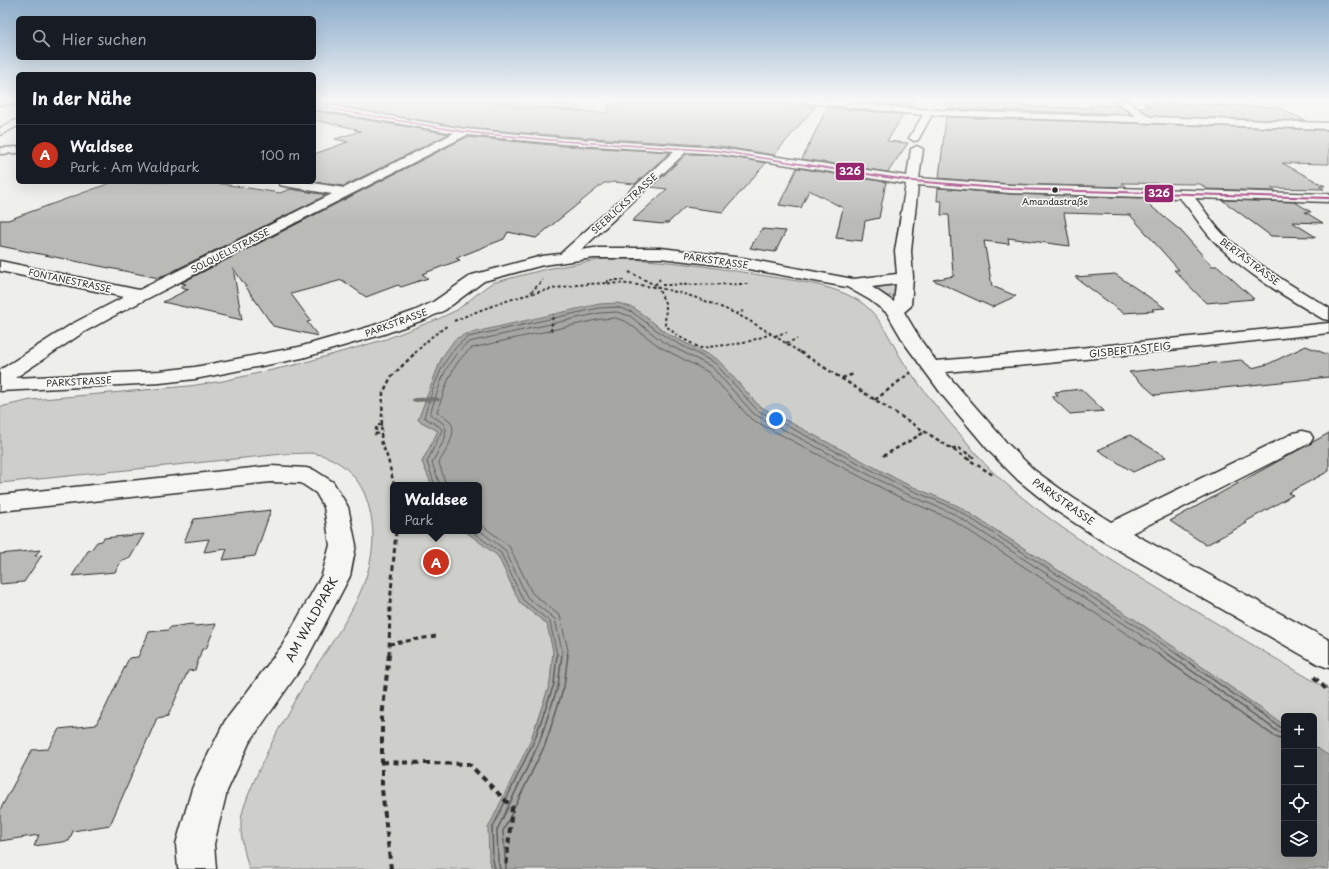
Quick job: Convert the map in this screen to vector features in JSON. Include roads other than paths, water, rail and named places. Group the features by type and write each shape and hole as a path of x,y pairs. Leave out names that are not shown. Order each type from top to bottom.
{"street":[{"name":"SOLQUELLSTRASSE","path":"0,379 78,328 140,295 448,141"},
{"path":"557,141 719,151 913,182 1010,189 1329,198"},
{"path":"894,310 902,306 905,277 903,251 913,182 916,141"},
{"name":"SEEBLICKSTRASSE","path":"565,257 681,151 681,148"},
{"path":"0,151 16,150"},
{"path":"296,184 346,192"},
{"name":"BERTASTRASSE","path":"1184,194 1209,226 1233,250 1285,288 1329,315"},
{"name":"PARKSTRASSE","path":"0,385 160,377 196,373 302,352 378,330 420,315 439,306 478,278 565,257 594,253 661,253 743,263 853,284 878,282 905,277"},
{"name":"FONTANESTRASSE","path":"0,266 140,295"},
{"name":"PARKSTRASSE","path":"853,284 876,296 894,310 914,344 930,367 998,447 1026,475 1064,504 1110,533 1329,655"},
{"name":"GISBERTASTEIG","path":"930,367 1040,358 1329,328"},
{"path":"1110,533 1302,438"},
{"name":"AM WALDPARK","path":"0,503 271,474 306,476 325,488 336,507 343,545 336,576 293,655 237,732 210,789 195,844 198,869"}],"water":[{"path":"618,303 634,308 668,334 718,360 759,406 904,483 958,506 1140,623 1281,723 1281,857 1317,857 1317,748 1329,756 1329,869 492,869 489,861 488,828 531,740 550,683 553,651 547,624 520,603 498,556 469,534 482,534 482,482 431,482 422,462 438,431 418,420 442,357 455,339 466,334 599,304"}],"waterway":[{"path":"415,400 436,399"}],"place":[{"name":"Amandastraße","path":"1055,190"},
{"name":"Waldsee","path":"436,562"}]}
